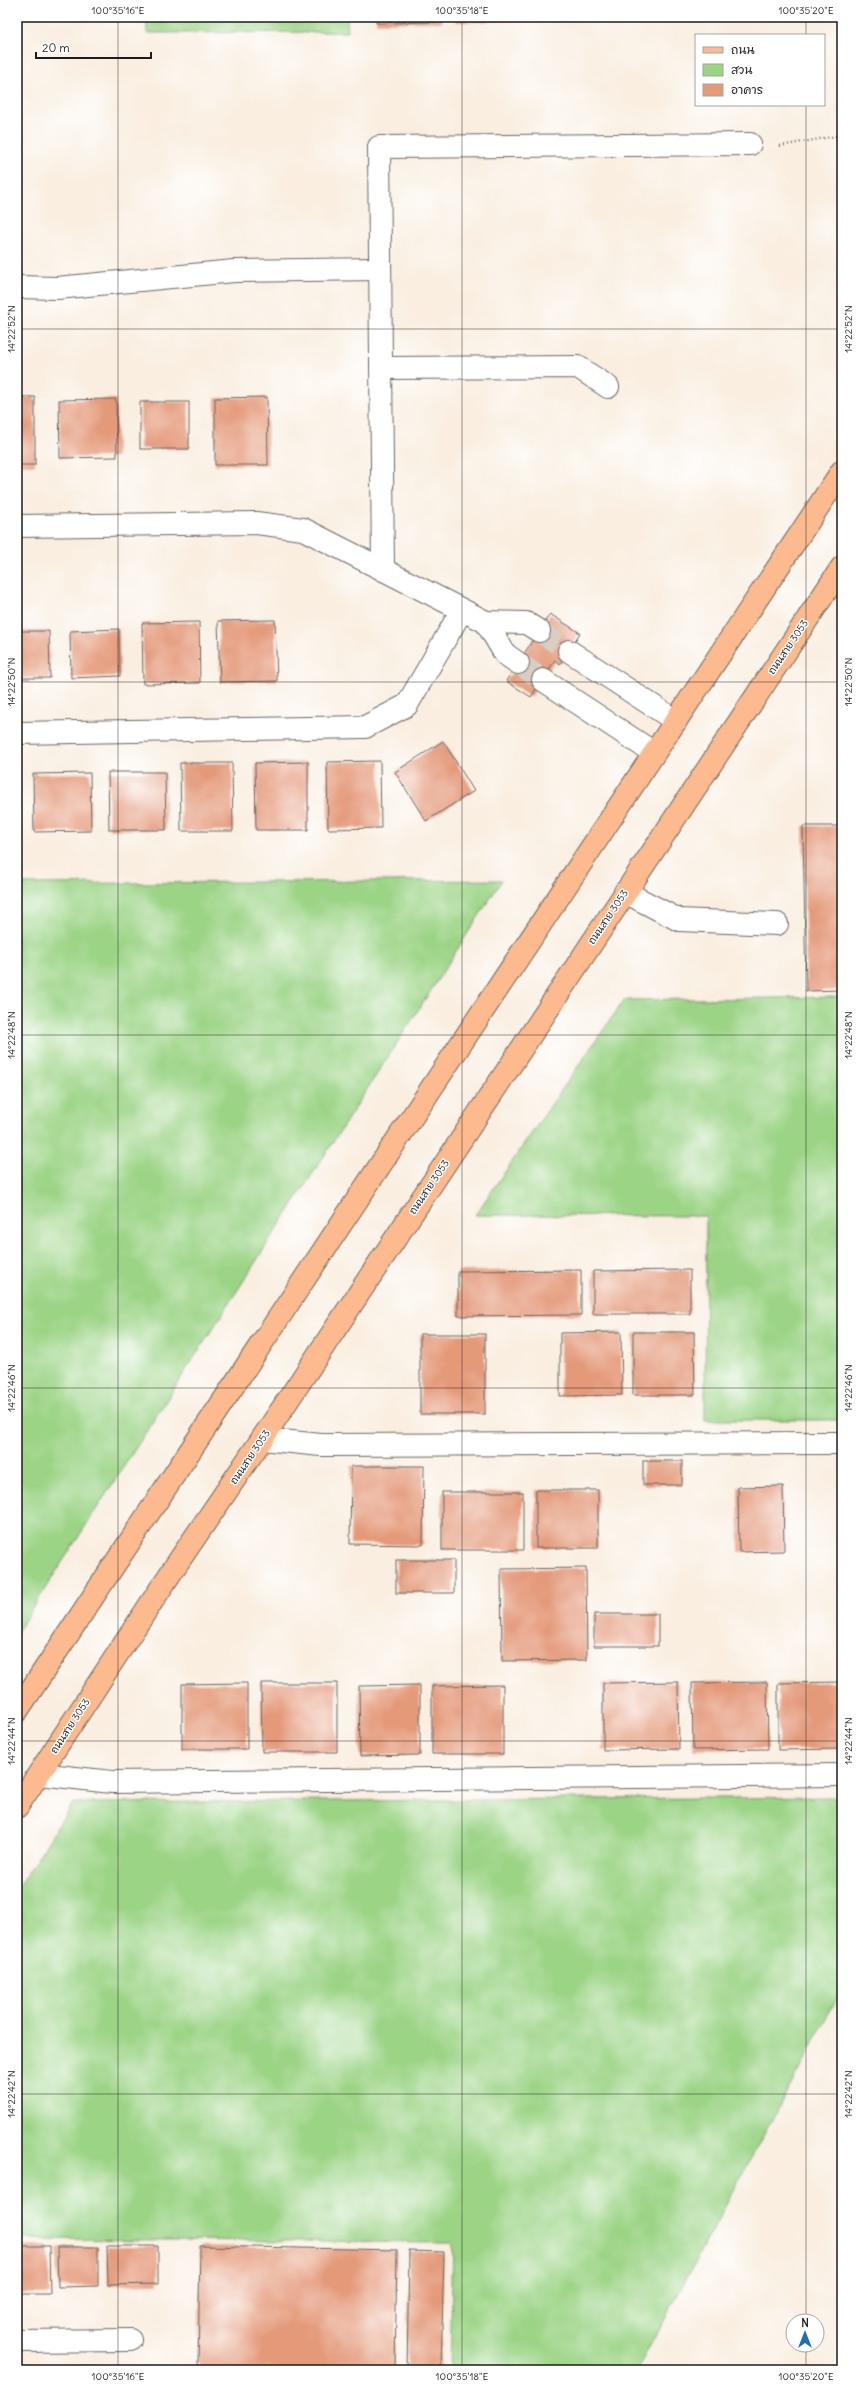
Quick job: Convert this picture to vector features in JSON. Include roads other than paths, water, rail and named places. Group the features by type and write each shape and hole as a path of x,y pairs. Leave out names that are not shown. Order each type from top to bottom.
{"main road":[{"path":"17,1711 842,471"},
{"name":"ถนนสาย 3053","path":"17,1808 176,1565 262,1439 842,567"}],"street":[{"path":"383,570 379,147 750,144"},
{"path":"17,287 57,288 234,272 380,269"},
{"path":"381,368 578,368 608,386"},
{"path":"17,526 256,523 303,529 486,622 526,623 539,631"},
{"path":"17,733 365,727 407,705 462,610"},
{"path":"486,622 505,654 518,663"},
{"path":"569,651 676,721"},
{"path":"543,680 654,753"},
{"path":"625,892 679,920 777,924"},
{"path":"262,1439 321,1445 842,1443"},
{"path":"39,1774 112,1782 842,1775"},
{"path":"17,2341 130,2340"}],"tunnel":[{"path":"539,631 569,651"},
{"path":"518,663 543,680"}]}
